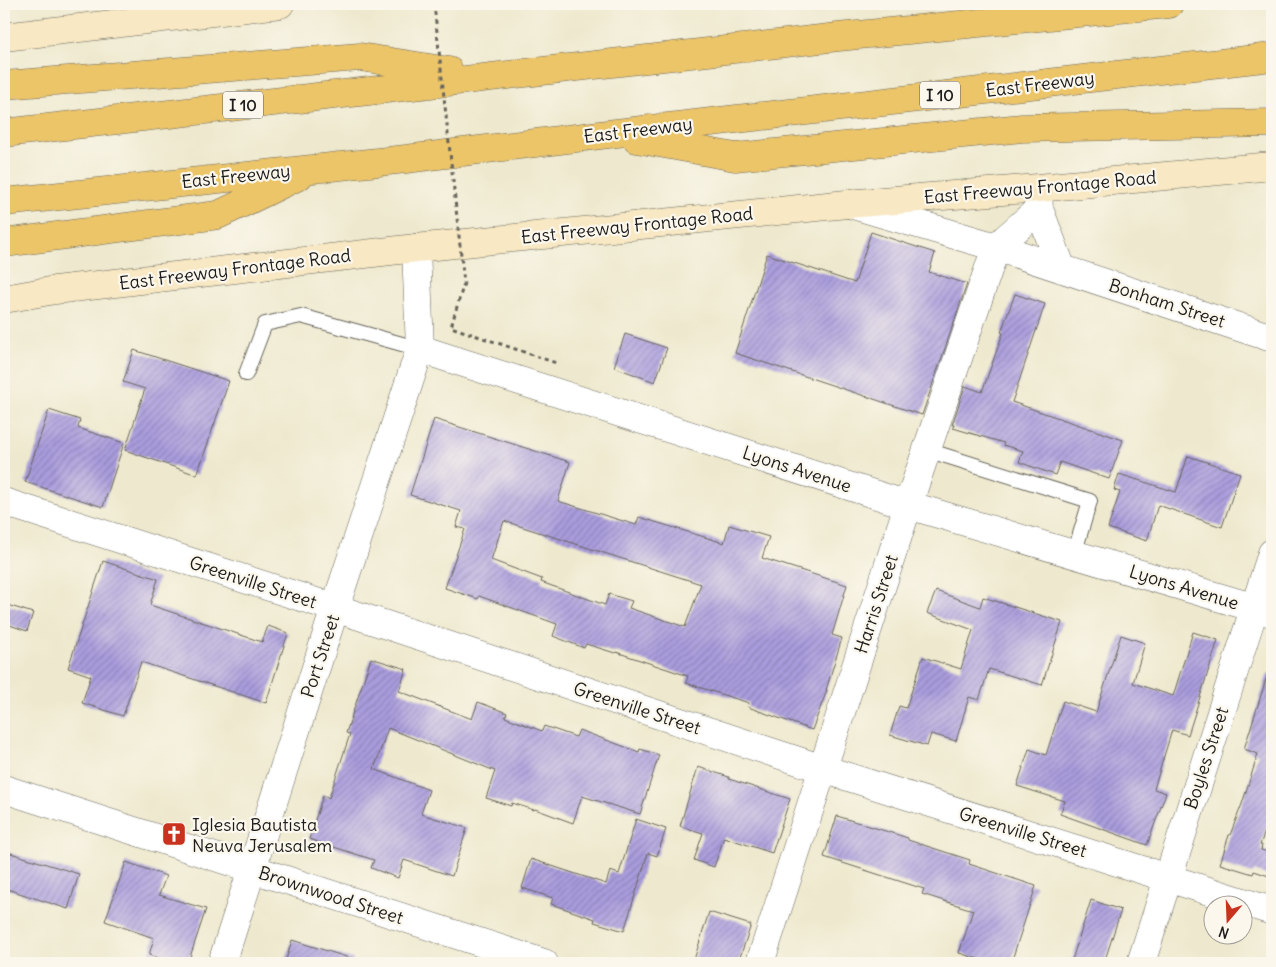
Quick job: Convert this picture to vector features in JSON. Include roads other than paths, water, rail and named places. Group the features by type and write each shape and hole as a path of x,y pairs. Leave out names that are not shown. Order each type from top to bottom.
{"highway":[{"path":"952,25 1002,4"},
{"name":"I 10","path":"4,133 838,37 1169,4"},
{"path":"4,85 360,57 483,77"},
{"name":"East Freeway","path":"4,202 406,158 1272,57"},
{"path":"608,134 735,157 1022,128 1272,123"},
{"path":"4,243 218,215 316,168"}],"main road":[{"path":"4,36 280,4"},
{"name":"East Freeway Frontage Road","path":"4,299 55,290 416,248 847,204 1038,198 1272,166"}],"street":[{"path":"996,247 1038,198"},
{"path":"1038,198 1062,268"},
{"name":"Bonham Street","path":"847,204 996,247 1272,338"},
{"name":"Harris Street","path":"760,963 908,505 996,247"},
{"path":"416,248 420,350"},
{"name":"Lyons Avenue","path":"420,350 908,505 1263,611"},
{"name":"Port Street","path":"222,963 335,608 420,350"},
{"name":"Greenville Street","path":"4,502 335,608 822,769 1272,911"},
{"name":"Boyles Street","path":"1141,963 1168,877 1263,611 1272,553"},
{"name":"Brownwood Street","path":"4,789 544,963"}],"lane":[{"path":"246,374 265,324 301,316 420,350"},
{"path":"927,450 1090,501 1074,554"}],"place":[{"name":"Iglesia Bautista Neuva Jerusalem","path":"174,834"}]}
